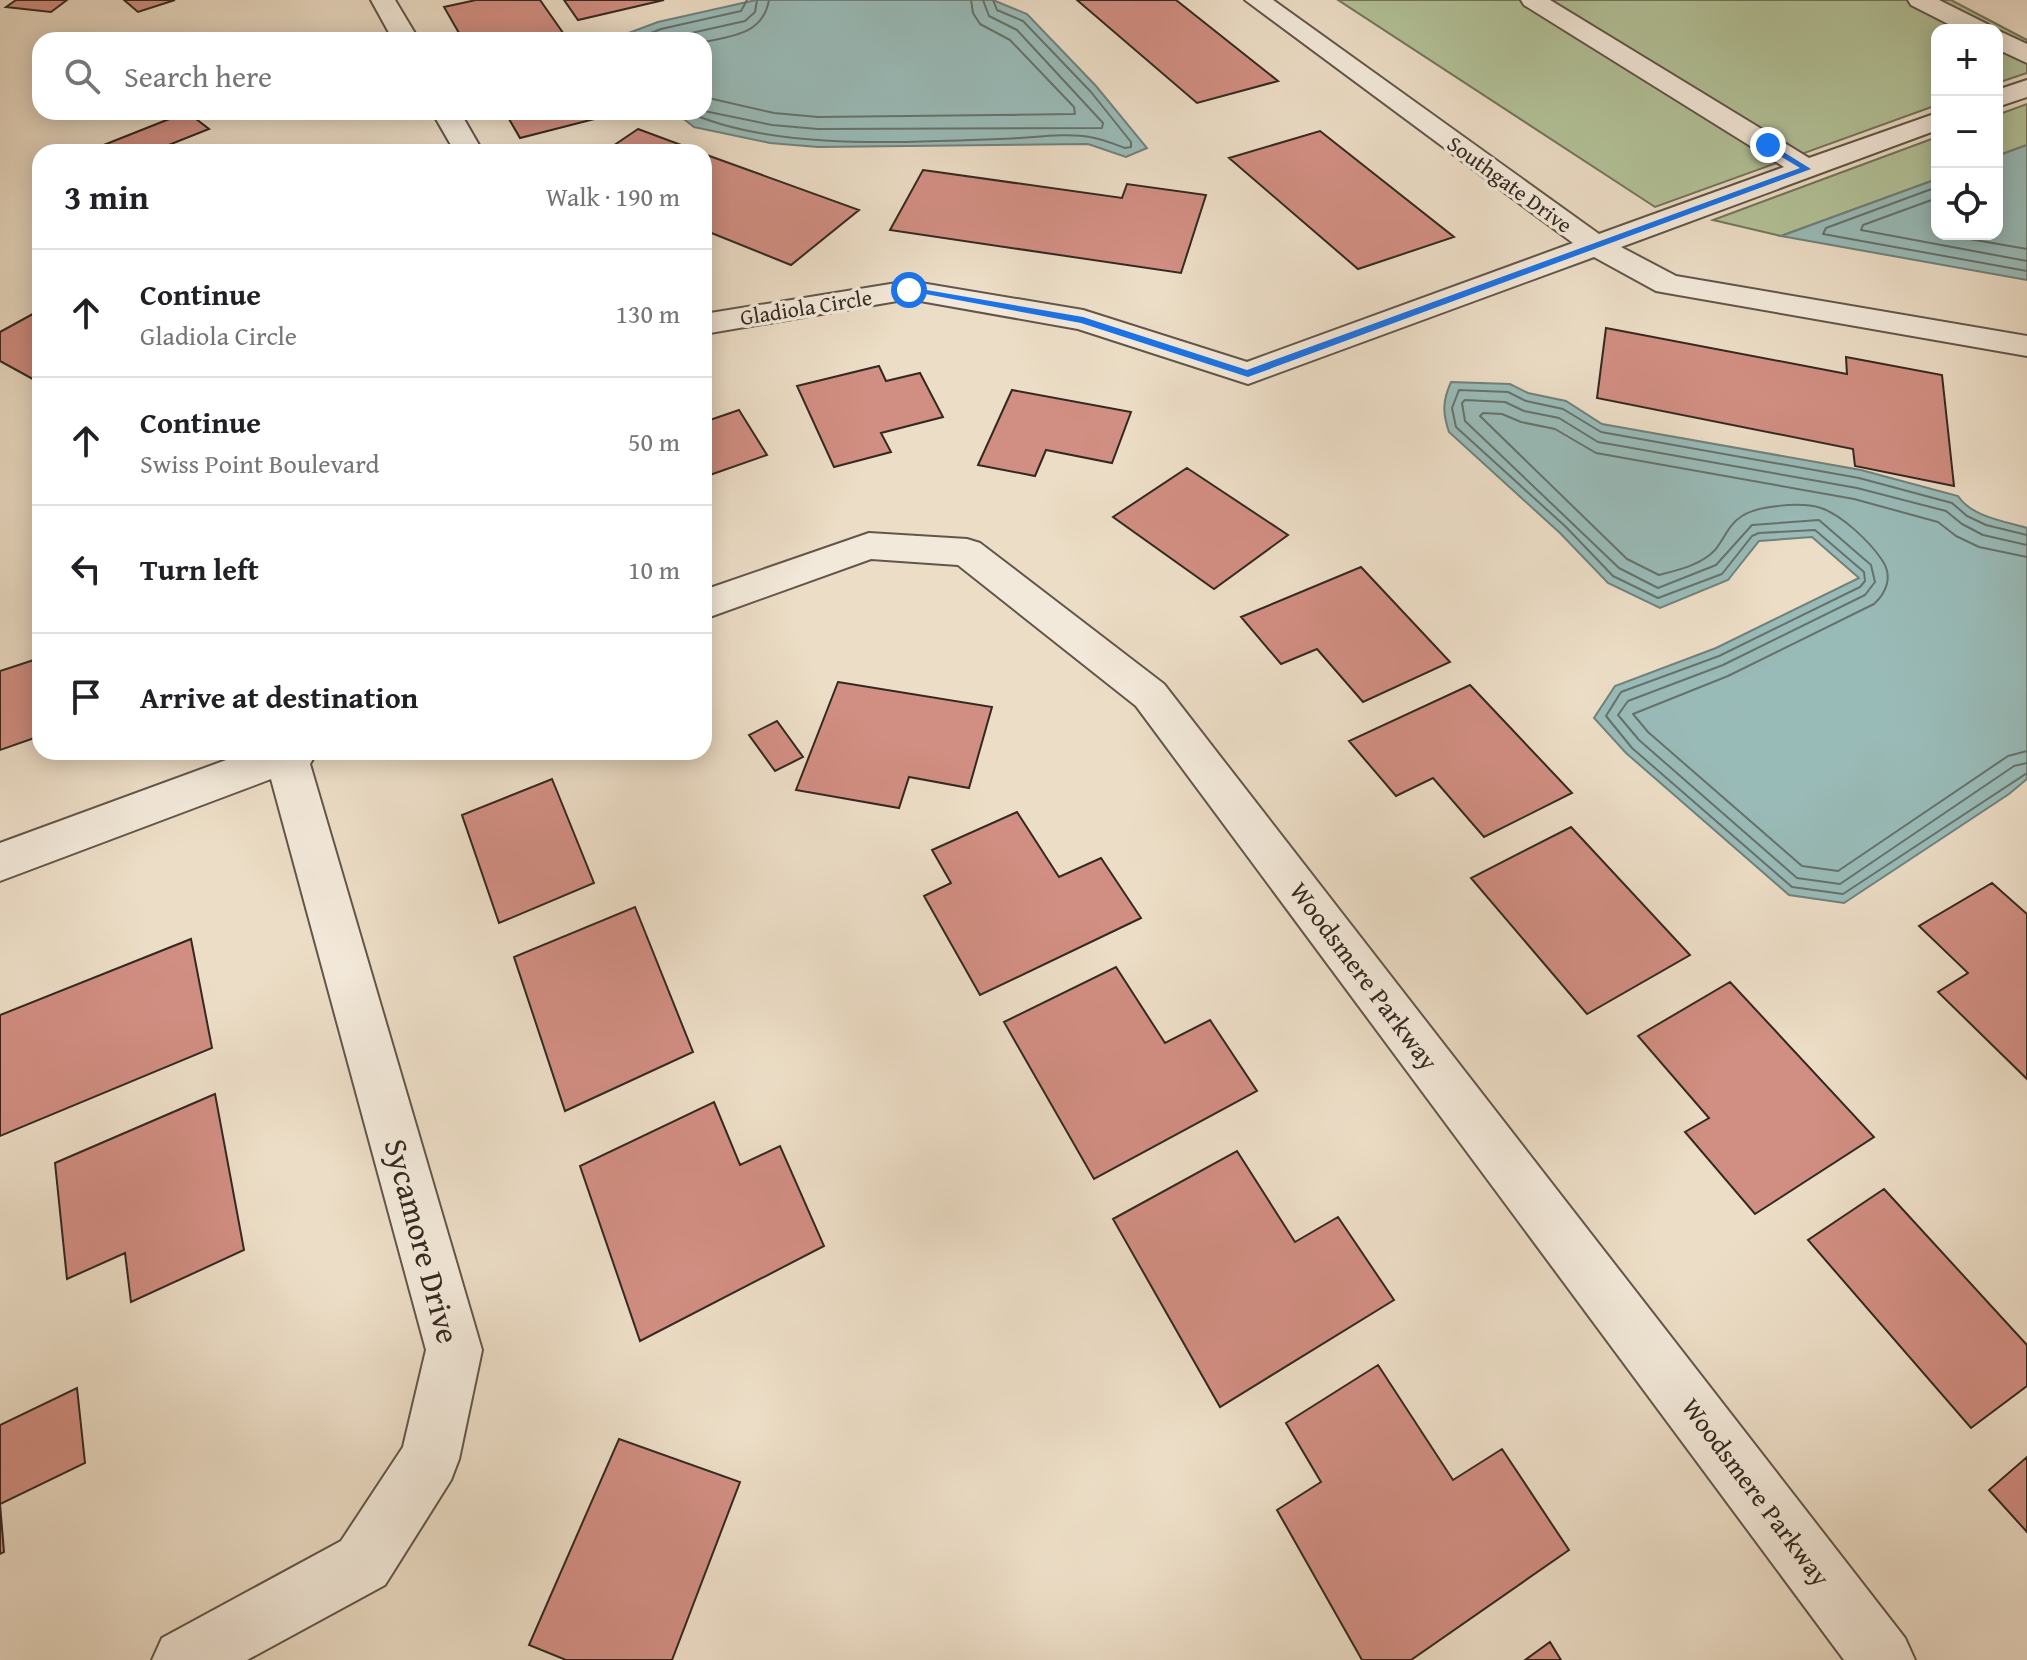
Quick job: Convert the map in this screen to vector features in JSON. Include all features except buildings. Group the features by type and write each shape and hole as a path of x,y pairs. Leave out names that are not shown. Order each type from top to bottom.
{"street":[{"path":"383,0 401,32"},
{"name":"Southgate Drive","path":"1257,0 1596,246 1667,284 2027,346"},
{"path":"1533,0 1807,169"},
{"path":"1920,0 1968,24"},
{"path":"2003,41 2027,55"},
{"path":"2003,97 2027,88"},
{"path":"451,120 464,144"},
{"name":"Gladiola Circle","path":"712,323 909,290 1083,320 1248,373 1931,123"},
{"name":"Woodsmere Parkway","path":"712,602 869,546 967,552 1150,695 1883,1660"},
{"path":"0,862 275,760"},
{"name":"Sycamore Drive","path":"184,1660 363,1563 430,1459 454,1350 293,760"}],"green space":[{"path":"1338,0 1951,0 1997,24 1931,24 1931,107 1655,207"},
{"path":"2003,27 2027,40 2027,73 2003,81"},
{"path":"2027,104 2027,145 2003,154 2003,113"},
{"path":"1931,139 1931,181 1781,236 1713,220"}],"water":[{"path":"756,0 993,0 1027,14 1096,86 1147,148 1126,157 1088,144 818,147 770,143 694,127 685,120 712,120 712,32 631,32 658,22"},
{"path":"2027,145 2027,280 1781,236 1931,181 1931,240 2003,240 2003,154"},
{"path":"1451,382 1510,384 1528,393 1566,401 1602,424 1861,470 1958,496 1980,514 2027,528 2027,779 1844,903 1789,895 1626,753 1594,718 1615,686 1716,648 1859,578 1812,537 1759,541 1728,580 1660,608 1608,583 1560,533 1449,432 1444,406"}],"route":[{"path":"909,290 1083,320 1248,373 1807,169 1768,145"}]}
